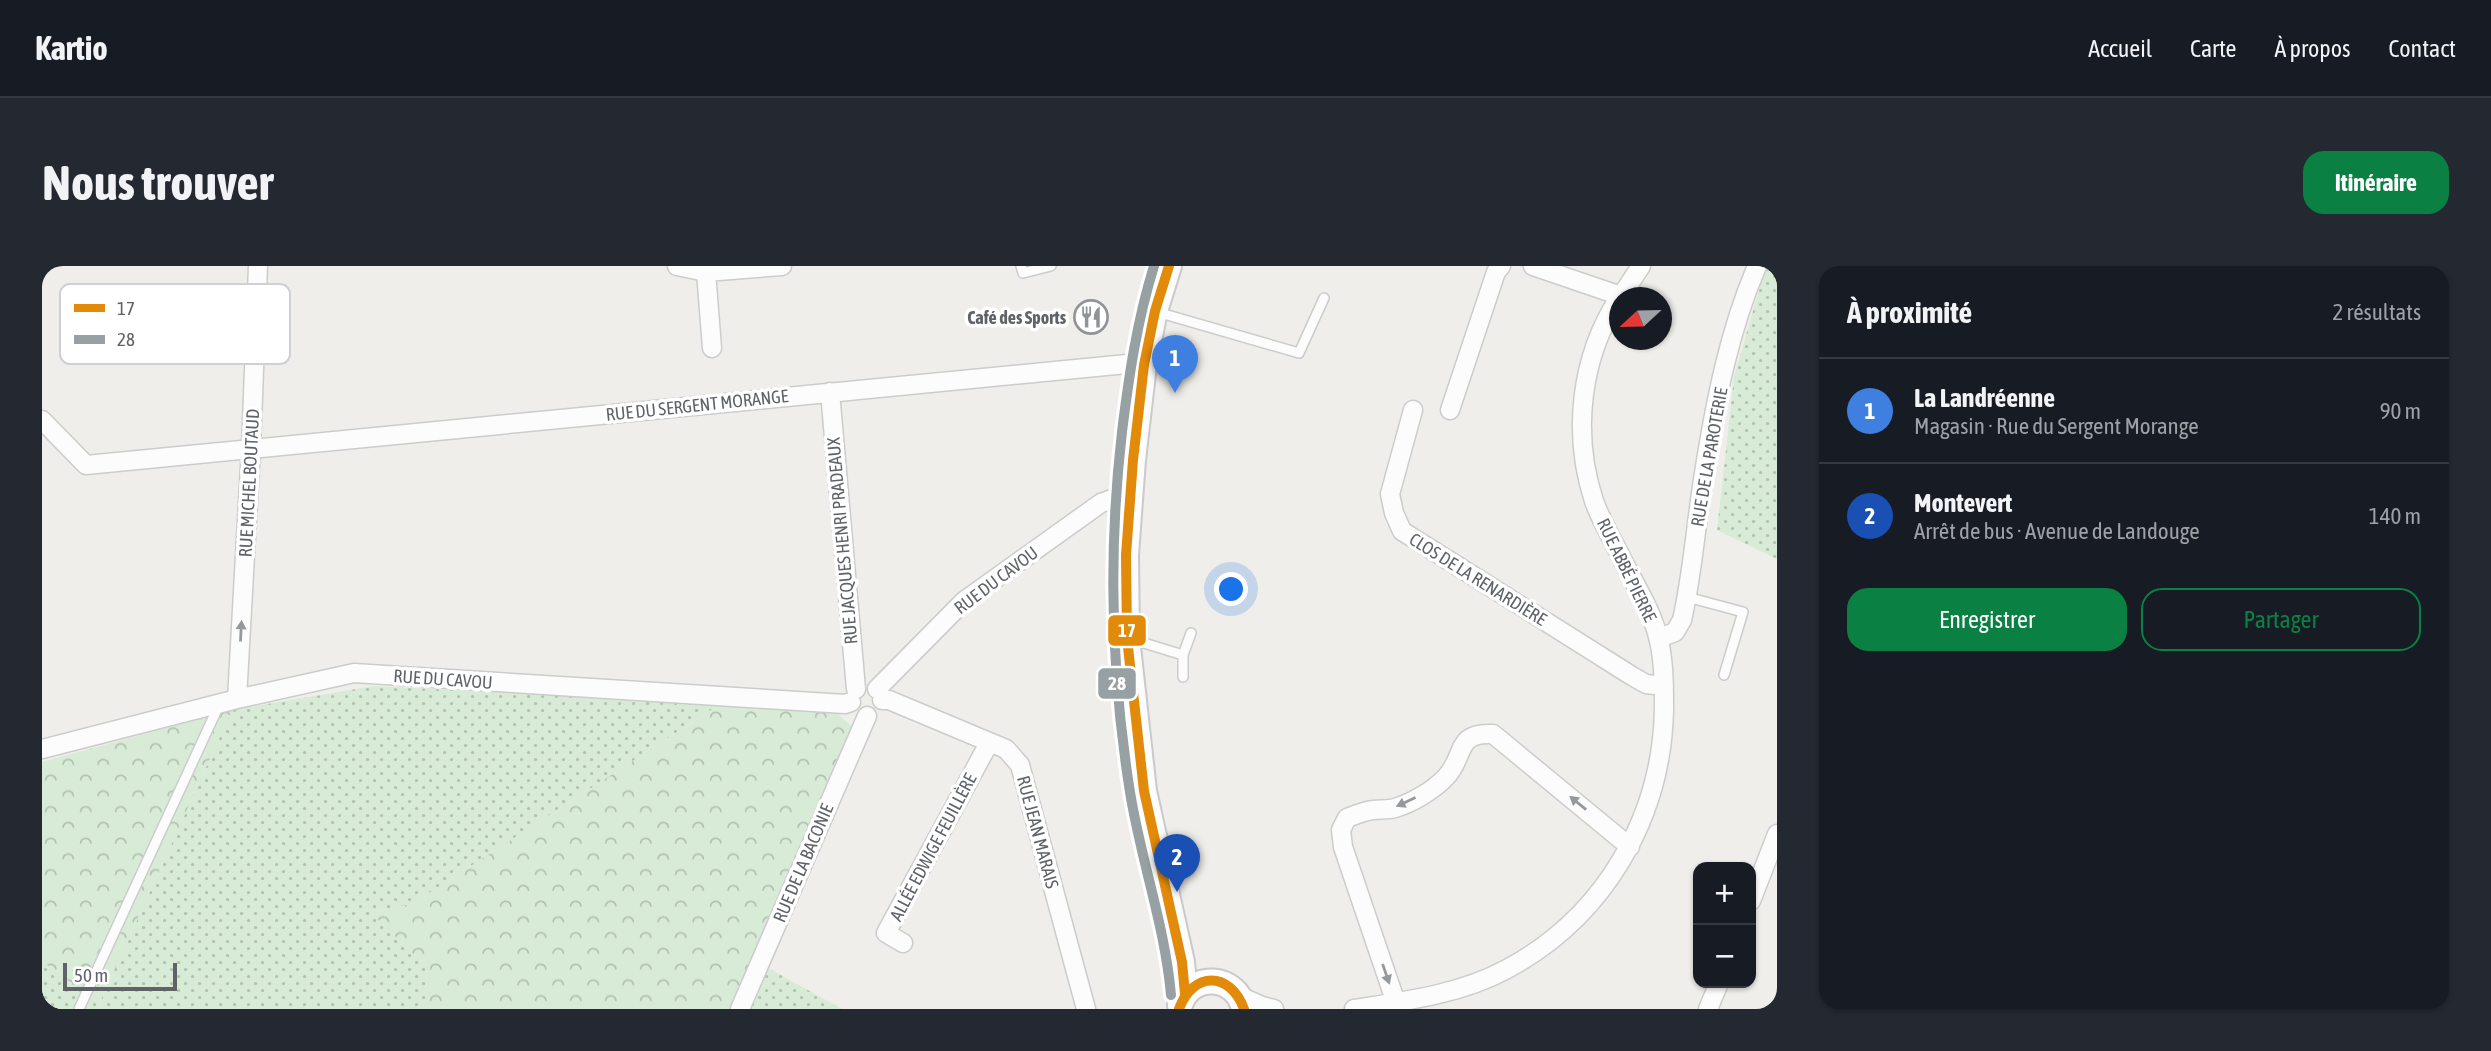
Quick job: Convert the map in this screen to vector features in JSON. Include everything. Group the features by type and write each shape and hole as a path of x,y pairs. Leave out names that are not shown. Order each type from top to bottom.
{"main road":[{"path":"1169,266 1155,311 1144,365 1133,460 1126,555 1127,638 1144,791 1182,962 1182,1001"},
{"path":"1173,919 1191,959 1210,980"},
{"path":"1182,1001 1192,987 1210,980 1227,984 1242,1003"}],"street":[{"name":"RUE MICHEL BOUTAUD","path":"257,284 258,266"},
{"path":"677,266 706,272 782,266"},
{"path":"1450,410 1496,272 1502,266"},
{"path":"1533,266 1609,293"},
{"name":"RUE ABBÉ PIERRE","path":"1626,287 1640,266"},
{"name":"RUE DE LA PAROTERIE","path":"1659,638 1675,632 1682,620 1704,472 1724,372 1747,290 1757,266"},
{"path":"706,272 712,348"},
{"name":"RUE ABBÉ PIERRE","path":"1354,1009 1396,1003 1466,987 1518,962 1581,913 1609,880 1630,847 1646,811 1658,771 1663,734 1664,686 1659,638 1595,503 1584,463 1582,414 1587,371 1609,314"},
{"name":"RUE MICHEL BOUTAUD","path":"228,702 251,448 254,364"},
{"name":"RUE DU SERGENT MORANGE","path":"42,420 86,465 830,392 1127,364 1144,365"},
{"name":"RUE JACQUES HENRI PRADEAUX","path":"830,392 854,696"},
{"name":"CLOS DE LA RENARDIÈRE","path":"1413,410 1390,494 1402,531 1632,676 1646,684 1664,686"},
{"name":"RUE DU CAVOU","path":"879,694 964,601 1101,503 1115,498 1131,498"},
{"name":"RUE DU CAVOU","path":"42,749 354,673 845,704 854,696"},
{"path":"868,685 879,694 876,713 867,716 858,714 854,696 868,685"},
{"name":"RUE JEAN MARAIS","path":"879,694 1006,749 1020,765 1086,1009"},
{"name":"RUE DE LA BACONIE","path":"740,1009 867,716"},
{"path":"1396,1003 1343,847 1341,830 1347,818 1369,810 1394,808 1429,791 1447,776 1464,743 1478,733 1493,734 1630,847"},
{"name":"ALLÉE EDWIGE FEUILLÈRE","path":"904,943 886,933 989,743"},
{"path":"1756,888 1777,834"},
{"path":"1708,1009 1717,988"},
{"path":"1242,1003 1274,1009"}],"lane":[{"path":"1021,266 1023,273 1051,266"},
{"path":"1155,311 1299,353 1324,298"},
{"path":"1687,597 1743,612 1724,675"},
{"path":"1183,677 1183,655 1191,633"},
{"path":"1127,638 1183,655"},
{"path":"79,1009 228,702"}],"green space":[{"path":"1766,266 1777,266 1777,559 1717,530 1734,377"},
{"path":"374,686 722,703 414,903 371,913 426,966 427,1009 42,1009 42,961 99,1004 232,710"},
{"path":"722,703 836,712 853,728 730,1009 427,1009 426,966 371,913 414,903"},
{"path":"232,710 99,1004 42,961 42,762"},
{"path":"752,959 842,1009 730,1009"}],"transit line":[{"name":"28","path":"1154,266 1134,348 1122,432 1113,568 1115,658 1130,792 1164,944 1171,995"},
{"name":"17","path":"1169,266 1155,311 1144,365 1133,460 1126,555 1127,638 1144,791 1182,962 1185,994"},
{"name":"17","path":"1179,1009 1193,988 1212,980 1230,988 1244,1009"}],"place":[{"name":"Café des Sports","path":"1091,317"},
{"name":"La Landréenne","path":"1175,393"},
{"name":"Montevert","path":"1177,892"}]}
